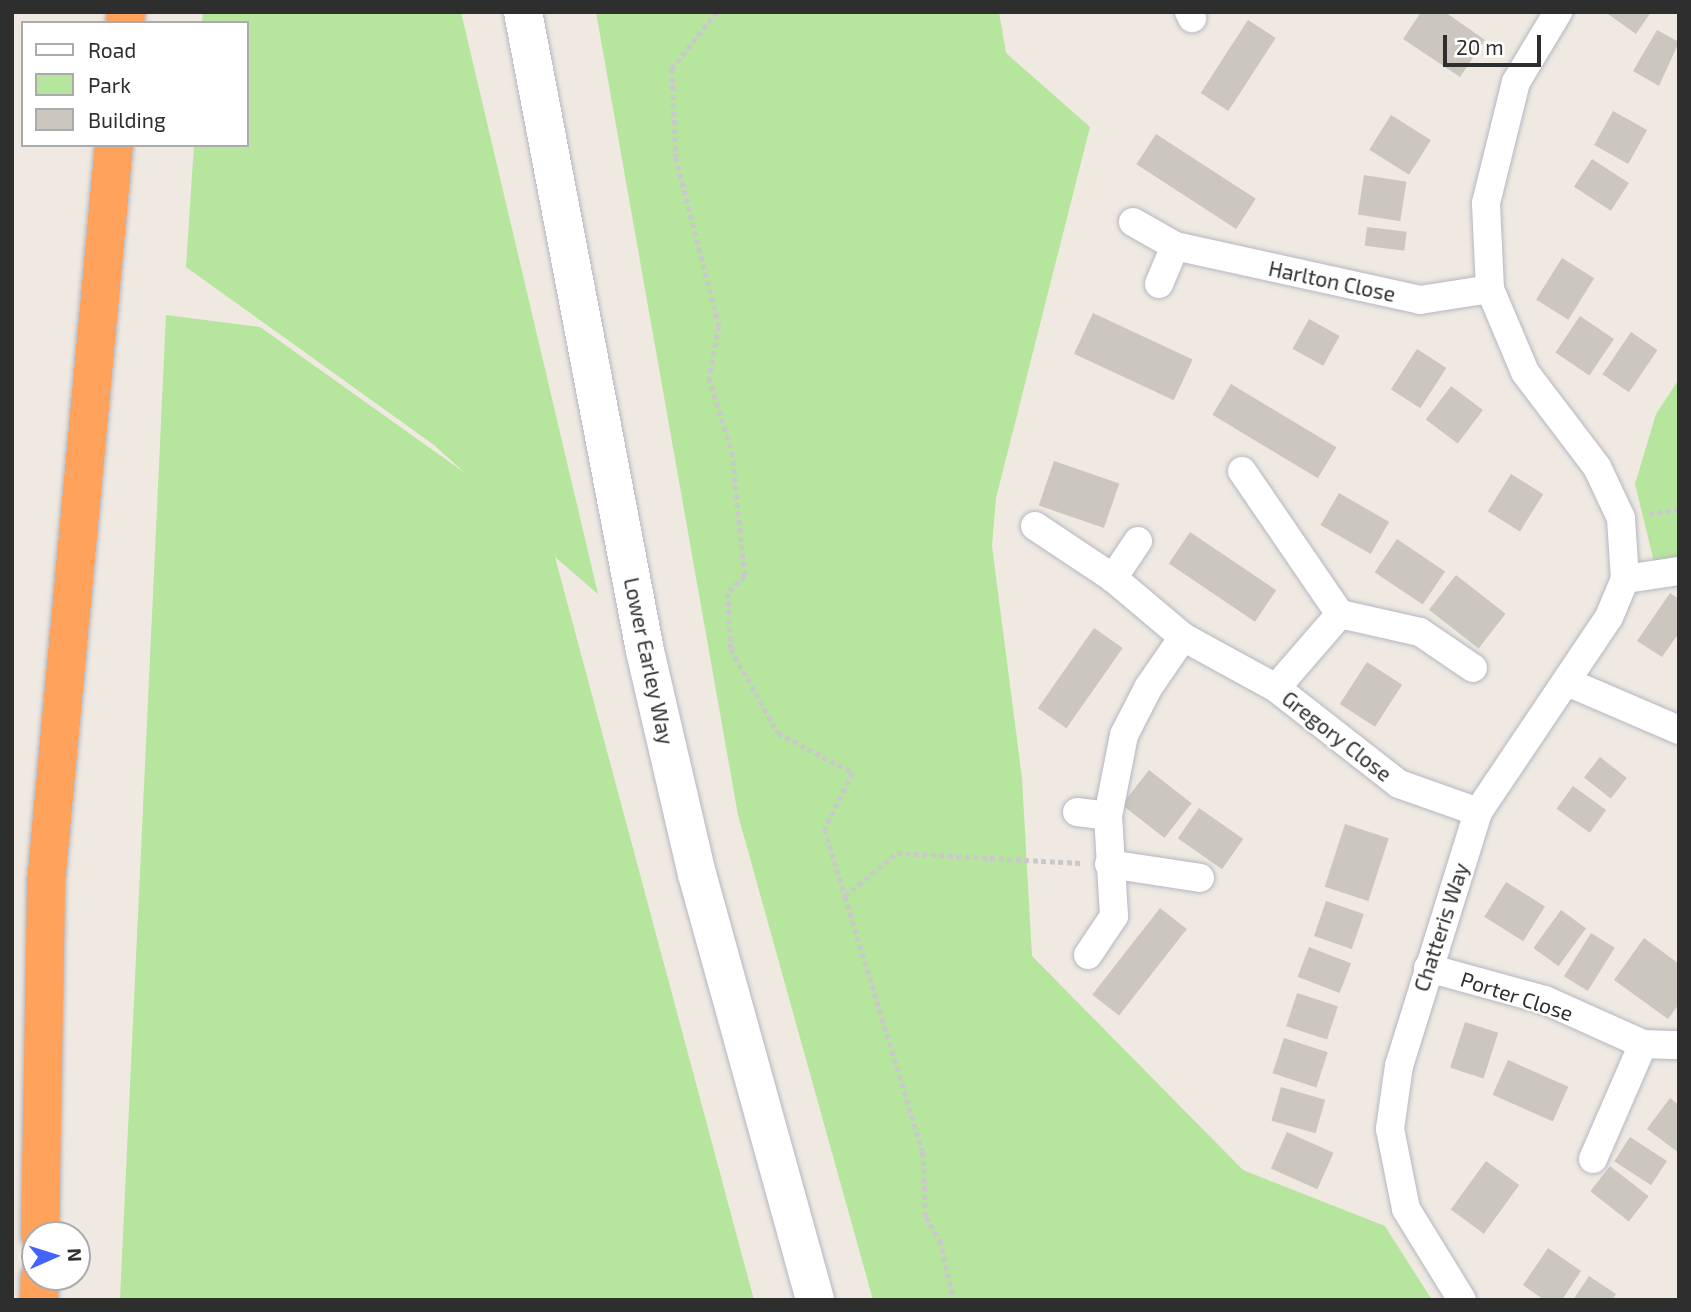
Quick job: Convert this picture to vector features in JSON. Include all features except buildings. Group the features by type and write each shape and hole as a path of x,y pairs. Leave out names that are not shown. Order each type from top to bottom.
{"highway":[{"path":"40,1221 46,883 114,147"}],"main road":[{"name":"Lower Earley Way","path":"523,12 645,651 697,874 815,1300"}],"street":[{"name":"Chatteris Way","path":"1461,1300 1406,1209 1390,1129 1399,1066 1478,812 1609,617 1625,579 1621,518 1597,467 1525,372 1490,289 1486,203 1516,82 1554,14"},
{"name":"Harlton Close","path":"1133,222 1175,246 1420,300 1490,289"},
{"path":"1159,284 1175,246"},
{"path":"1242,471 1340,614 1420,632 1473,668"},
{"name":"Gregory Close","path":"1035,526 1113,578 1183,637 1276,688 1399,784 1478,812"},
{"path":"1113,578 1138,541"},
{"path":"1625,579 1679,572"},
{"name":"Gregory Close","path":"1276,688 1340,614"},
{"path":"1088,955 1114,916 1108,816 1124,735 1148,688 1183,637"},
{"path":"1567,682 1679,730"},
{"path":"1077,812 1108,816"},
{"path":"1109,864 1200,878"},
{"name":"Porter Close","path":"1428,968 1545,1000 1643,1044 1679,1045"},
{"path":"1594,1159 1643,1044"}],"path":[{"path":"717,12 672,69 676,157 719,326 709,378 732,452 745,576 728,593 731,649 778,733 852,773 825,829 923,1152 926,1217 940,1240 954,1300"},
{"path":"845,896 897,853 1109,864"}],"green space":[{"path":"203,12 461,12 598,594 555,557 754,1300 120,1300 166,315 260,327 465,473 434,445 186,267 194,147 248,147 248,21 202,21"},
{"path":"596,12 999,12 1006,53 1090,127 996,498 992,546 1022,778 1032,956 1243,1170 1385,1226 1432,1300 873,1300 738,815"},
{"path":"1679,379 1679,559 1654,562 1635,484 1656,414"}]}
